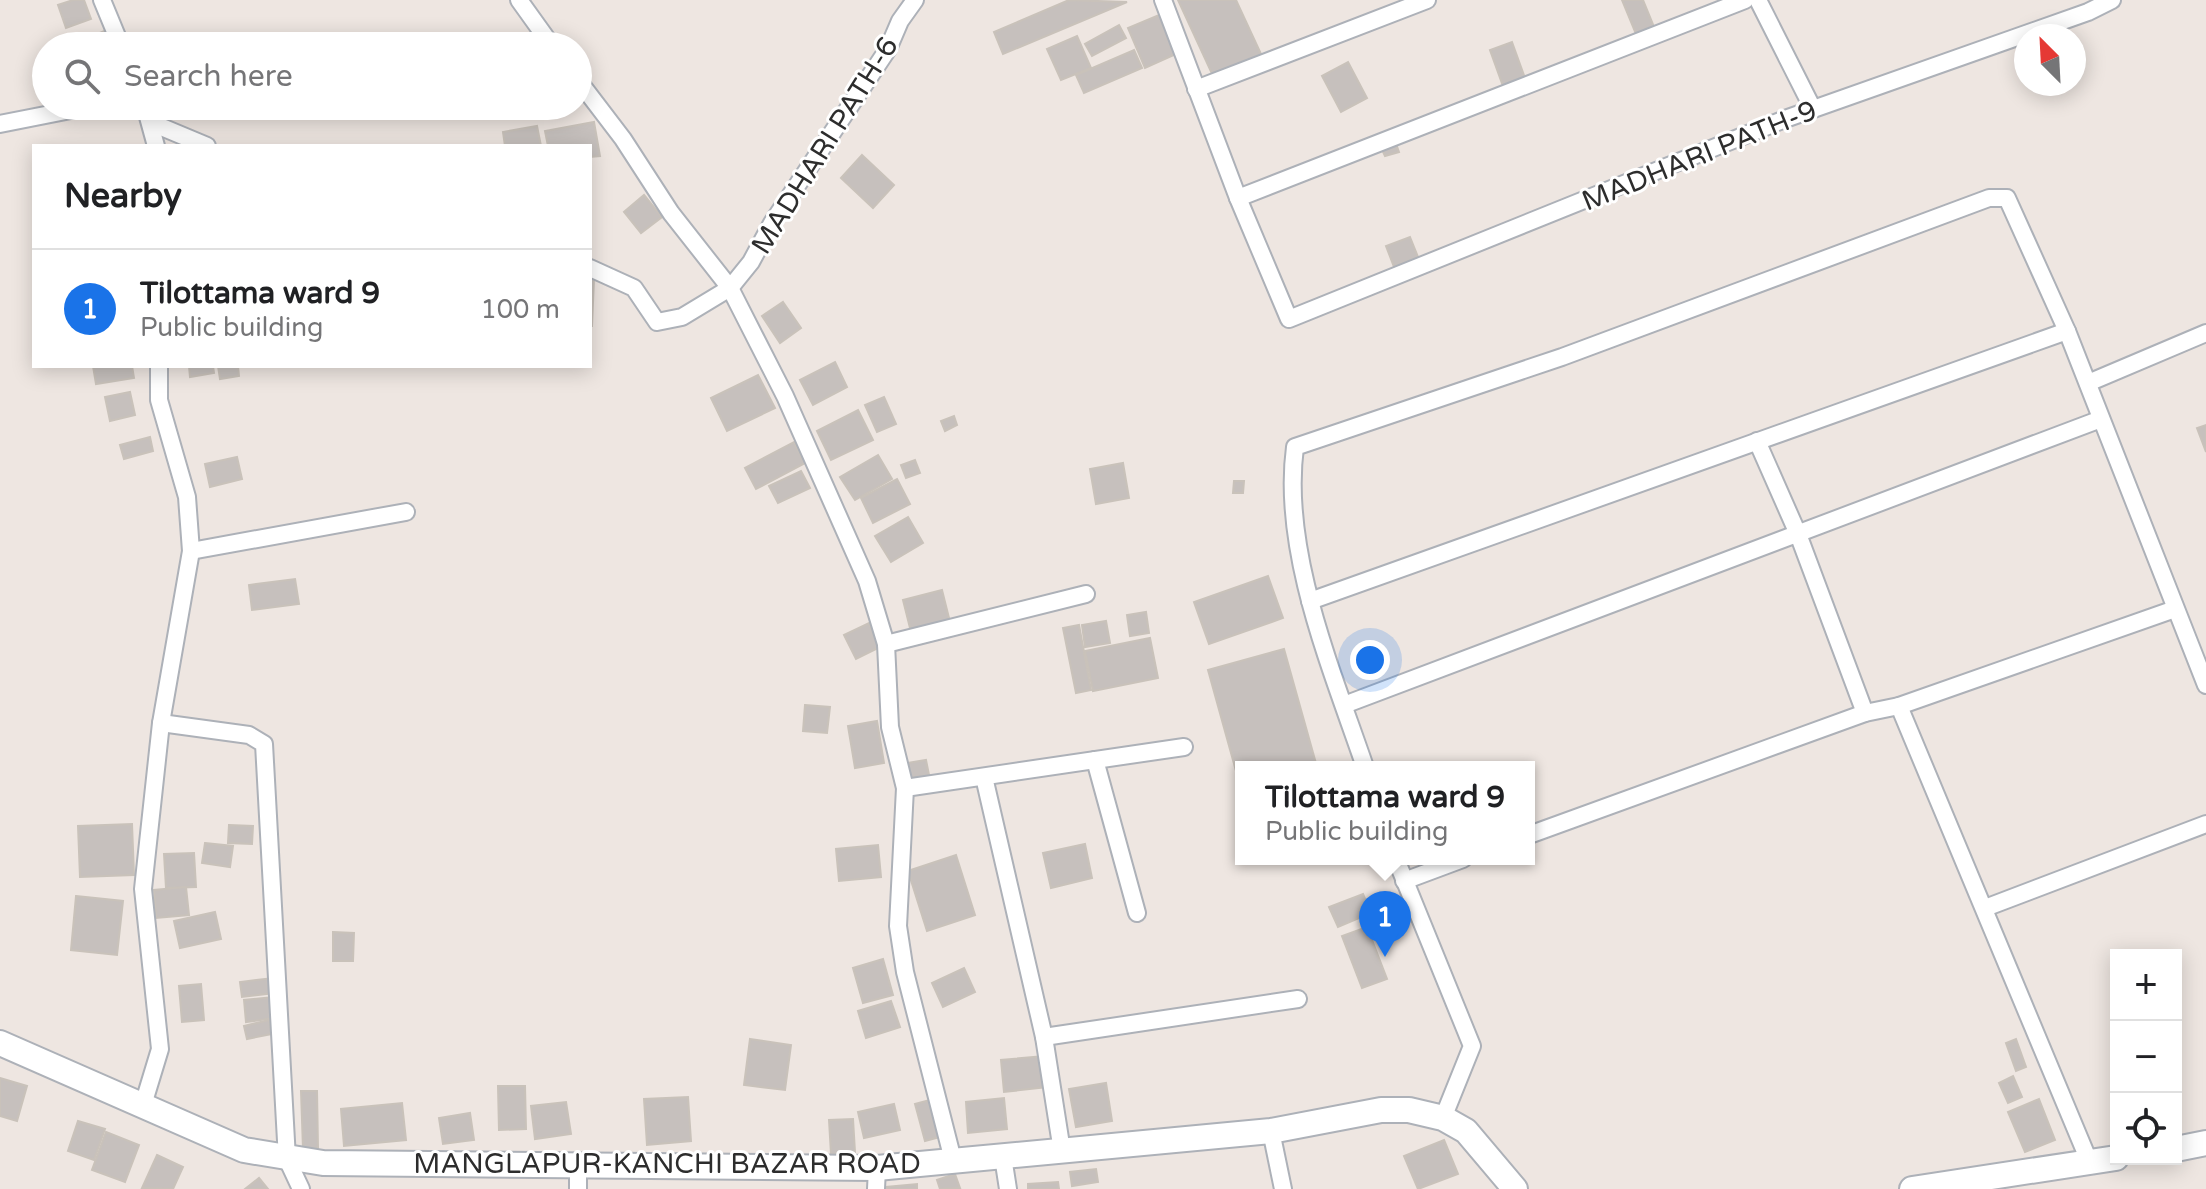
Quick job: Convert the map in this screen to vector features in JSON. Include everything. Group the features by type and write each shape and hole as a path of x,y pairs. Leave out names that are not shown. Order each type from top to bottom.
{"street":[{"path":"102,0 115,32"},
{"path":"519,0 542,32"},
{"name":"MADHARI PATH-6","path":"730,288 751,262 772,223 888,49 900,21 915,0"},
{"path":"1163,0 1238,198 1745,0"},
{"path":"1196,89 1427,0"},
{"path":"1758,0 1813,109"},
{"name":"MADHARI PATH-9","path":"1238,198 1289,319 1813,109 2088,12 2112,0"},
{"path":"592,98 623,139 671,213 730,288 785,396 867,581 886,644 890,727 905,788 898,926 905,972 953,1160"},
{"path":"0,124 32,118"},
{"path":"151,120 156,144"},
{"path":"152,123 202,144"},
{"path":"1363,761 1310,601 1290,484 1295,447 1562,357 1965,204 1989,198 2007,198 2067,331 2206,685"},
{"path":"592,269 634,288 657,322 682,317 730,288"},
{"path":"1310,601 2067,331"},
{"path":"2088,383 2202,335 2206,353"},
{"path":"143,1105 160,1049 143,889 161,723 191,551 187,497 159,400 159,368"},
{"path":"1344,705 2101,419"},
{"path":"1757,441 1798,534 1865,713"},
{"path":"191,551 406,512"},
{"path":"886,644 1086,594"},
{"path":"1535,833 1865,713 1899,706 2175,609"},
{"path":"1899,706 2089,1161"},
{"path":"161,723 249,735 264,744 287,1159 301,1189"},
{"path":"905,788 1184,747"},
{"path":"1095,760 1137,913"},
{"path":"984,777 1044,1037 1062,1151"},
{"path":"1985,908 2206,824"},
{"path":"1398,865 1472,1046 1443,1118"},
{"path":"1404,881 1447,865"},
{"path":"1044,1037 1298,999"},
{"name":"MANGLAPUR-KANCHI BAZAR ROAD","path":"0,1043 244,1150 323,1163 578,1177 876,1178 953,1160 1271,1131 1381,1110 1409,1110 1443,1118 1466,1131 1515,1189"},
{"path":"1271,1131 1283,1189"},
{"path":"2182,1148 2206,1143"},
{"path":"1003,1157 1008,1189"},
{"path":"1912,1189 2110,1159"}],"building":[{"path":"84,0 91,19 66,28 58,5"},
{"path":"1069,0 1127,2 1003,54 994,32"},
{"path":"1178,0 1236,0 1261,54 1213,76"},
{"path":"1622,0 1643,0 1654,27 1636,34"},
{"path":"1159,15 1176,54 1145,68 1128,28"},
{"path":"1119,25 1126,38 1092,56 1085,44"},
{"path":"1077,36 1091,68 1061,80 1047,49"},
{"path":"1512,42 1526,81 1504,89 1490,50"},
{"path":"1134,50 1142,68 1084,93 1076,75"},
{"path":"1348,62 1367,98 1341,112 1322,76"},
{"path":"594,122 600,156 592,157 592,144 548,144 545,131"},
{"path":"537,126 541,144 505,144 503,132"},
{"path":"1394,138 1399,152 1385,156 1379,143"},
{"path":"862,155 894,185 873,208 841,178"},
{"path":"644,195 662,217 641,233 624,212"},
{"path":"1410,237 1418,257 1394,267 1386,246"},
{"path":"592,278 594,279 592,326"},
{"path":"783,302 801,328 780,343 762,316"},
{"path":"835,362 847,387 813,405 800,380"},
{"path":"93,368 132,368 134,378 96,384"},
{"path":"189,368 213,368 214,373 190,377"},
{"path":"218,368 238,368 239,376 220,379"},
{"path":"758,375 775,408 727,431 711,398"},
{"path":"130,392 135,415 110,421 105,397"},
{"path":"884,397 896,424 877,432 865,405"},
{"path":"858,410 873,440 831,460 817,431"},
{"path":"954,416 957,425 945,431 941,421"},
{"path":"2206,425 2206,452 2197,428"},
{"path":"150,437 153,451 124,459 120,445"},
{"path":"794,442 805,463 756,489 745,468"},
{"path":"878,455 892,479 855,500 840,477"},
{"path":"237,457 242,479 210,487 205,464"},
{"path":"915,460 920,473 906,478 901,465"},
{"path":"1123,463 1129,498 1096,504 1090,469"},
{"path":"801,471 810,488 778,503 769,486"},
{"path":"897,479 910,504 873,523 861,498"},
{"path":"1234,481 1244,481 1243,493 1233,493"},
{"path":"908,517 923,543 891,562 875,536"},
{"path":"1268,576 1283,618 1209,644 1194,602"},
{"path":"295,579 299,604 252,610 249,585"},
{"path":"942,590 950,622 911,632 903,600"},
{"path":"1146,612 1149,633 1130,636 1127,615"},
{"path":"1106,621 1110,643 1085,647 1082,625"},
{"path":"869,623 880,647 856,659 844,635"},
{"path":"1079,625 1091,690 1076,693 1063,628"},
{"path":"1150,638 1158,678 1093,691 1085,651"},
{"path":"1284,649 1315,761 1235,761 1235,767 1208,670"},
{"path":"805,705 830,707 827,733 803,731"},
{"path":"877,721 884,763 855,768 848,726"},
{"path":"926,760 929,775 909,778 907,763"},
{"path":"132,824 134,875 80,877 78,826"},
{"path":"229,825 253,826 252,844 228,843"},
{"path":"205,843 233,846 230,867 202,863"},
{"path":"1085,844 1092,878 1051,888 1043,853"},
{"path":"878,845 881,877 839,881 836,849"},
{"path":"194,853 196,887 166,888 164,854"},
{"path":"956,855 975,915 927,931 908,871"},
{"path":"186,887 189,915 156,918 154,890"},
{"path":"1363,894 1371,913 1338,927 1329,907"},
{"path":"76,896 123,901 117,955 71,950"},
{"path":"215,912 221,939 180,948 174,921"},
{"path":"1367,927 1387,979 1362,988 1342,936"},
{"path":"333,932 354,933 353,961 333,961"},
{"path":"883,959 893,995 863,1003 853,968"},
{"path":"964,968 975,992 943,1007 932,983"},
{"path":"273,978 274,993 242,997 240,982"},
{"path":"201,984 204,1020 182,1022 179,986"},
{"path":"273,997 275,1018 246,1022 244,1000"},
{"path":"891,1001 900,1027 866,1038 858,1011"},
{"path":"269,1020 272,1034 247,1039 244,1026"},
{"path":"750,1039 791,1045 785,1090 744,1085"},
{"path":"2016,1039 2026,1067 2016,1071 2006,1043"},
{"path":"1044,1056 1047,1087 1004,1092 1001,1060"},
{"path":"2013,1076 2022,1097 2008,1103 1999,1083"},
{"path":"0,1078 27,1086 17,1121 0,1116"},
{"path":"1106,1083 1112,1121 1076,1127 1069,1089"},
{"path":"498,1086 525,1086 526,1129 499,1130"},
{"path":"301,1091 317,1091 318,1148 303,1149"},
{"path":"688,1097 691,1141 647,1145 644,1099"},
{"path":"1004,1098 1007,1129 968,1133 966,1102"},
{"path":"2039,1099 2055,1140 2025,1152 2008,1112"},
{"path":"930,1100 940,1137 925,1141 915,1104"},
{"path":"566,1102 571,1134 535,1139 531,1106"},
{"path":"402,1103 406,1140 344,1146 341,1109"},
{"path":"894,1104 900,1130 864,1138 858,1112"},
{"path":"470,1113 474,1140 443,1144 439,1118"},
{"path":"853,1119 855,1152 831,1154 829,1120"},
{"path":"78,1121 105,1129 94,1160 68,1151"},
{"path":"106,1132 139,1145 125,1182 92,1170"},
{"path":"1444,1140 1458,1174 1418,1189 1404,1156"},
{"path":"157,1155 183,1167 173,1189 142,1188"},
{"path":"1096,1169 1098,1182 1072,1186 1070,1172"},
{"path":"955,1174 960,1188 940,1189 937,1180"},
{"path":"259,1178 268,1189 245,1189"},
{"path":"1058,1182 1059,1189 1028,1189 1028,1184"},
{"path":"917,1184 917,1189 884,1187"}],"place":[{"name":"Tilottama ward 9","path":"1385,957"}]}
